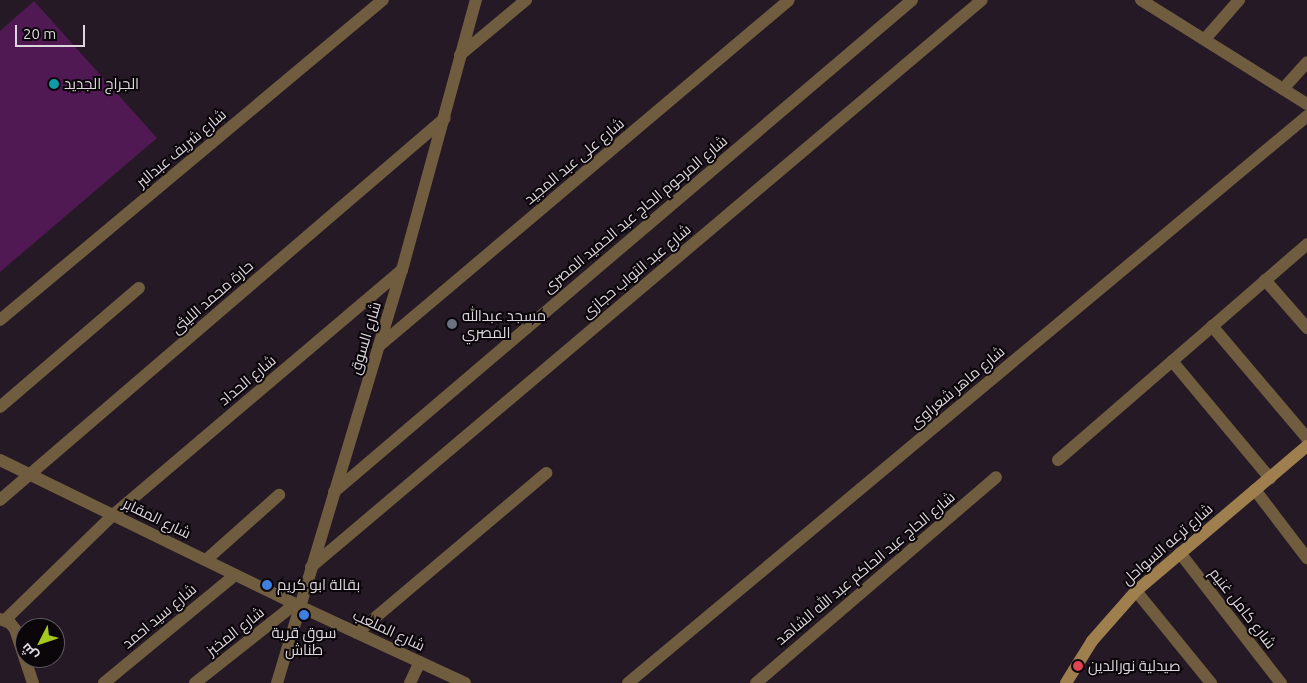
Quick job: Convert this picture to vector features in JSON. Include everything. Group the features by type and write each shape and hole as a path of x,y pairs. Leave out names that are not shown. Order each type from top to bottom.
{"main road":[{"name":"شارع ترعه السواحل","path":"1066,683 1092,641 1136,591 1306,448"}],"street":[{"name":"شارع شريف عبدالبر","path":"0,320 383,0"},
{"name":"شارع السوق","path":"276,683 297,605 311,567 402,270 476,0"},
{"path":"460,55 526,0"},
{"name":"شارع على عبد المجيد","path":"379,346 789,0"},
{"name":"شارع المرحوم الحاج عبد الحميد المصرى","path":"334,492 912,0"},
{"name":"شارع عبد التواب حجازى","path":"311,567 982,0"},
{"path":"1141,0 1307,104"},
{"path":"1204,40 1239,0"},
{"path":"1283,89 1307,62"},
{"name":"شارع ماهر شعراوى","path":"628,683 1307,116"},
{"name":"حارة محمد الليثى","path":"0,500 444,118"},
{"path":"1058,460 1307,244"},
{"name":"شارع الحداد","path":"2,619 113,515 402,270"},
{"path":"1265,280 1307,328"},
{"path":"0,406 139,288"},
{"path":"1212,326 1306,448"},
{"path":"1172,361 1270,478"},
{"name":"شارع المقابر","path":"0,460 297,605"},
{"path":"357,633 546,473"},
{"name":"شارع الحاج عبد الحاكم عبد الله الشاهد","path":"756,683 996,478"},
{"path":"1255,490 1307,558"},
{"path":"206,560 279,495"},
{"name":"شارع كامل غنيم","path":"1180,554 1281,683"},
{"name":"شارع سيد احمد","path":"104,683 235,575"},
{"path":"1136,591 1211,683"},
{"name":"شارع الملعب","path":"297,605 465,683"},
{"name":"شارع المخبز","path":"195,683 297,605"},
{"path":"2,619 15,629 33,683"},
{"path":"410,683 420,662"}],"building":[{"name":"الجراج الجديد","path":"34,1 157,138 0,272 0,31"}],"place":[{"name":"الجراج الجديد","path":"54,84"},
{"name":"مسجد عبدالله المصري","path":"452,324"},
{"name":"بقالة ابو كريم","path":"267,585"},
{"name":"سوق قرية طناش","path":"304,615"},
{"name":"صيدلية نورالدين","path":"1078,666"}]}
